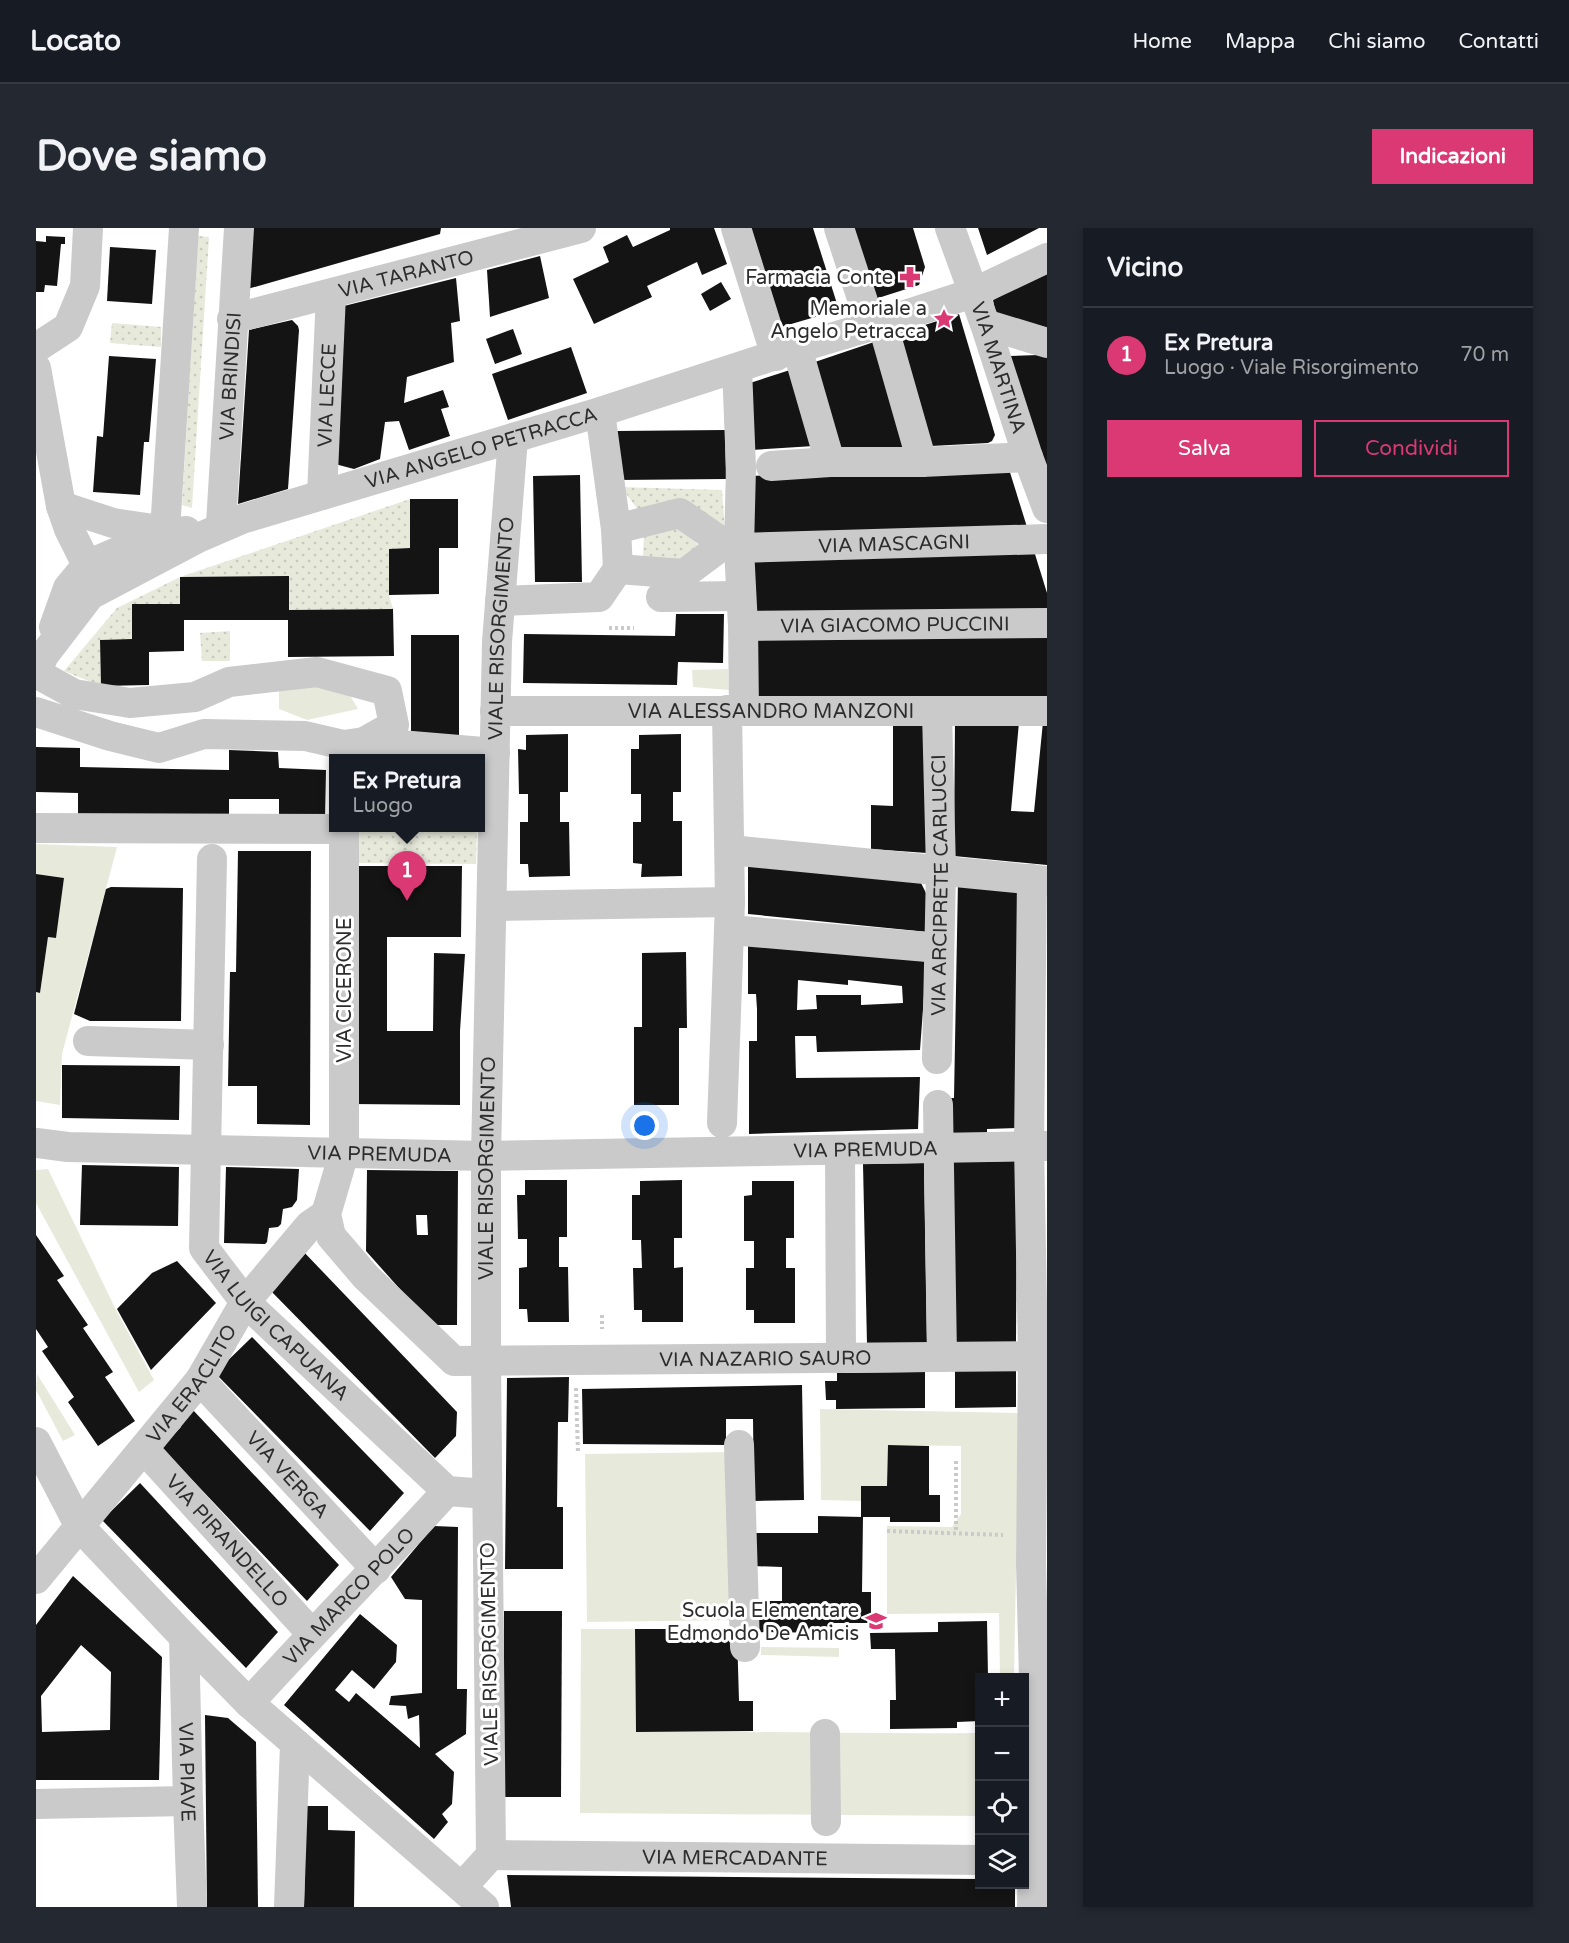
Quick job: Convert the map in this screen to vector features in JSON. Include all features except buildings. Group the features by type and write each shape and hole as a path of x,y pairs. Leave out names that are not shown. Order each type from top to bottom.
{"street":[{"path":"36,348 68,327 85,286 88,228"},
{"path":"172,532 184,228"},
{"name":"VIA BRINDISI","path":"232,521 232,319 238,228"},
{"name":"VIA TARANTO","path":"232,319 331,294 494,239 581,228"},
{"path":"736,228 830,462"},
{"path":"839,228 876,324 922,462"},
{"name":"VIA MARTINA","path":"950,228 1040,483"},
{"name":"VIA ANGELO PETRACCA","path":"39,666 90,595 232,521 600,412 973,293 1047,258"},
{"name":"VIA LECCE","path":"322,495 331,294"},
{"path":"985,324 1047,343"},
{"path":"36,368 65,518 87,565 90,595"},
{"path":"722,1123 735,710 743,626 733,545 741,468 737,368"},
{"path":"500,601 599,597 618,569 616,529 600,412"},
{"name":"VIALE RISORGIMENTO","path":"491,1855 486,1156 497,642 513,438"},
{"path":"771,466 830,462 922,462 1040,483"},
{"path":"616,529 680,513 716,538 733,545"},
{"path":"65,518 172,532"},
{"path":"232,521 172,532 145,540 87,565 68,588 39,666 74,694 130,703 195,697 229,682 317,672 387,691 394,725 351,749"},
{"name":"VIA MASCAGNI","path":"733,545 1047,539"},
{"path":"618,569 684,574 733,545"},
{"path":"661,597 741,596"},
{"name":"VIA GIACOMO PUCCINI","path":"743,626 1047,623"},
{"name":"VIA ALESSANDRO MANZONI","path":"495,711 1047,711"},
{"path":"36,712 110,736 159,748 204,734 304,736 351,749 495,753"},
{"name":"VIA ARCIPRETE CARLUCCI","path":"937,712 941,870 937,1059"},
{"path":"36,828 329,828"},
{"name":"VIA CICERONE","path":"326,1214 344,1153 344,832"},
{"path":"730,850 1040,880 1038,1146 1040,1356 1036,1554 1041,1718 1032,1907"},
{"name":"VIA LUIGI CAPUANA","path":"212,859 204,1248 245,1302 447,1491"},
{"path":"492,906 730,916 939,948"},
{"path":"88,1041 209,1045"},
{"path":"938,1105 942,1357"},
{"name":"VIA PREMUDA","path":"36,1143 68,1147 486,1156 1038,1146"},
{"path":"840,1150 841,1358"},
{"name":"VIA NAZARIO SAURO","path":"326,1214 331,1236 366,1277 454,1361 1040,1356"},
{"name":"VIA ERACLITO","path":"36,1579 200,1380 245,1302 310,1225 326,1214"},
{"name":"VIA VERGA","path":"200,1380 376,1569"},
{"path":"36,1442 80,1527 184,1637 249,1703 484,1907"},
{"path":"739,1445 745,1647"},
{"name":"VIA PIRANDELLO","path":"144,1449 312,1634"},
{"path":"447,1491 487,1494"},
{"name":"VIA MARCO POLO","path":"249,1703 447,1491"},
{"name":"VIA PIAVE","path":"184,1637 192,1907"},
{"path":"825,1734 826,1821"},
{"path":"290,1907 295,1744"},
{"path":"36,1804 188,1801"},
{"path":"462,1887 491,1855"},
{"name":"VIA MERCADANTE","path":"491,1855 975,1860"}],"path":[{"path":"602,1315 603,1337"},
{"path":"576,1360 578,1454"},
{"path":"956,1461 956,1533"},
{"path":"887,1531 956,1533 1036,1554"}],"shaded area":[{"path":"198,236 209,237 192,508 182,505"},
{"path":"112,323 161,327 161,347 110,343"},
{"path":"621,487 722,490 725,531 639,511"},
{"path":"410,499 410,548 389,549 389,595 393,609 289,610 288,576 180,577"},
{"path":"677,527 702,548 674,562 643,557 644,532"},
{"path":"180,577 180,604 132,604 132,639 100,640 101,686 64,671 117,608"},
{"path":"230,631 230,661 202,661 200,633"},
{"path":"728,669 729,690 693,687 692,670"},
{"path":"279,682 345,687 358,709 307,720 279,709"},
{"path":"359,832 477,832 476,864 358,863"},
{"path":"36,844 117,847 62,1054 60,1105 36,1101 36,992 40,993 48,937 56,938 64,878 36,874"},
{"path":"48,1169 116,1310 154,1380 139,1392 36,1203 36,1170"},
{"path":"37,1374 75,1435 63,1441 36,1390"},
{"path":"820,1409 1019,1413 1014,1673 1000,1673 999,1613 887,1614 887,1526 952,1527 961,1514 961,1446 888,1445 887,1486 862,1486 861,1501 821,1500"},
{"path":"733,1452 736,1620 587,1622 585,1454"},
{"path":"581,1629 635,1629 636,1732 975,1733 975,1816 580,1813"},
{"path":"761,1647 839,1648 839,1657 761,1655"}],"place":[{"name":"Farmacia Conte","path":"910,277"},
{"name":"Memoriale a Angelo Petracca","path":"944,319"},
{"name":"Ex Pretura","path":"407,901"},
{"name":"Scuola Elementare Edmondo De Amicis","path":"876,1621"}]}
